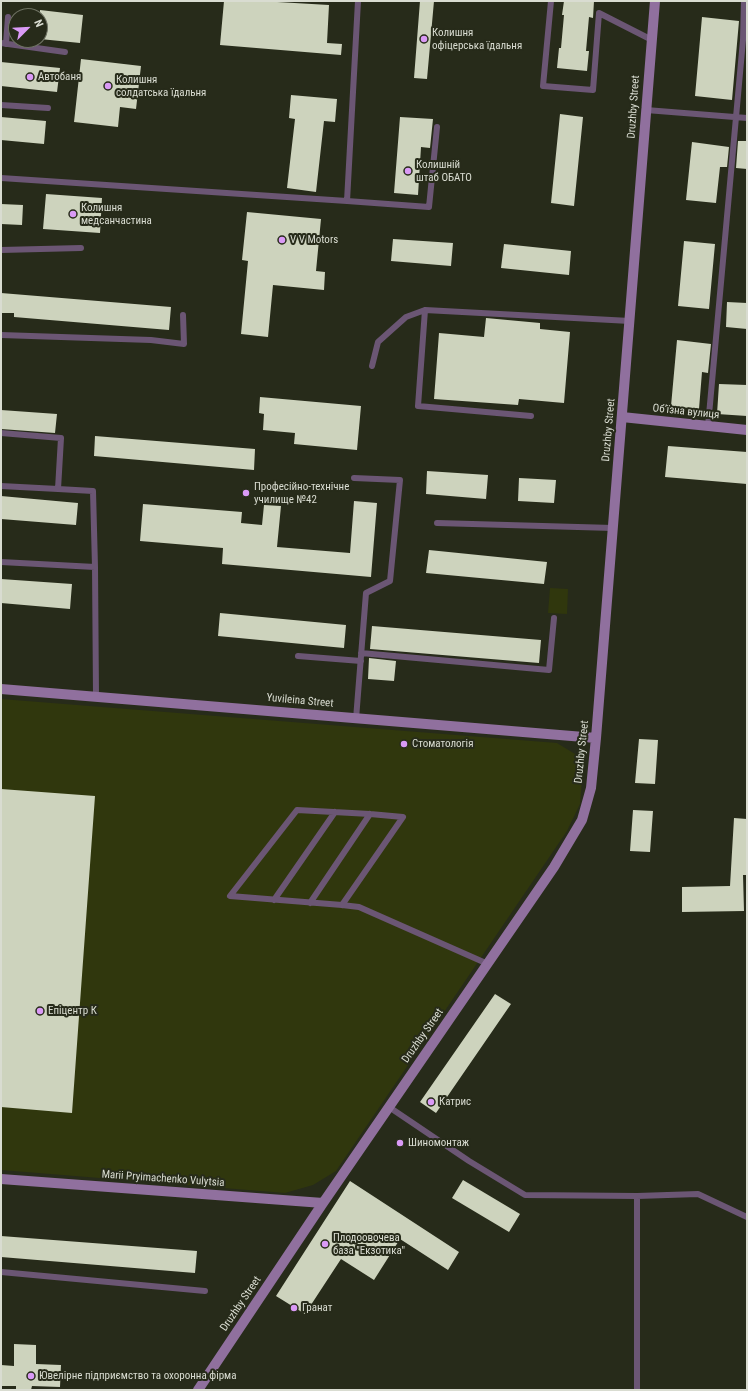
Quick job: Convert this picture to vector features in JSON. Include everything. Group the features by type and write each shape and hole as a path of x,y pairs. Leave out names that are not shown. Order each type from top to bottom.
{"street":[{"name":"Druzhby Street","path":"198,1390 389,1107 554,867 582,820 591,788 596,738 655,1"},
{"name":"Об’їзна вулиця","path":"622,417 747,430"},
{"name":"Yuvileina Street","path":"1,689 596,738"},
{"name":"Marii Pryimachenko Vulytsia","path":"1,1179 323,1204"}],"lane":[{"path":"347,201 358,1"},
{"path":"550,1 543,86 593,90 599,13 652,40"},
{"path":"708,426 743,40 744,1"},
{"path":"8,17 3,43 65,52"},
{"path":"1,105 48,108"},
{"path":"646,110 747,118"},
{"path":"1,178 347,201 429,208 437,127"},
{"path":"1,250 81,248"},
{"path":"372,366 378,342 406,317 425,310 630,322"},
{"path":"425,310 418,406 531,416"},
{"path":"1,335 151,340 184,344 183,315"},
{"path":"1,433 61,438 58,490"},
{"path":"354,478 400,480 390,581 366,593 356,719"},
{"path":"1,486 93,491 96,696"},
{"path":"437,523 613,528"},
{"path":"1,562 95,567"},
{"path":"362,653 549,670 554,618"},
{"path":"298,656 361,661"},
{"path":"342,905 403,817 297,810 230,896 310,903 342,905 359,906 488,964"},
{"path":"274,900 335,812"},
{"path":"310,903 370,814"},
{"path":"389,1107 469,1161 525,1196 637,1196 698,1194 747,1217"},
{"path":"637,1196 637,1390"},
{"path":"1,1272 205,1291"}],"green space":[{"path":"550,588 568,589 567,614 548,613"},
{"path":"1,699 557,743 575,754 583,767 580,804 567,831 336,1171 313,1185 285,1193 1,1170"}],"building":[{"path":"224,1 260,1 329,5 327,43 342,44 341,55 220,45"},
{"name":"Колишня офіцерська їдальня","path":"420,1 434,1 427,79 414,78"},
{"path":"564,1 594,1 593,18 589,17 586,51 589,51 587,71 557,68 559,48 561,48"},
{"path":"48,11 83,15 80,43 48,40"},
{"path":"702,17 739,21 732,100 695,96"},
{"name":"Колишня солдатська їдальня","path":"81,59 141,66 136,109 120,107 118,127 74,122"},
{"name":"Автобаня","path":"1,62 60,68 57,92 1,86"},
{"path":"291,95 337,99 335,122 324,121 316,192 287,188 295,119 289,118"},
{"path":"560,114 583,117 574,206 551,203"},
{"path":"1,117 46,121 44,144 1,140"},
{"name":"Колишній штаб ОБАТО","path":"400,117 433,119 430,148 421,147 418,195 394,193"},
{"path":"738,141 747,141 747,169 736,168"},
{"path":"692,142 729,147 727,167 720,167 716,203 686,200"},
{"name":"Колишня медсанчастина","path":"46,194 102,198 100,233 43,229"},
{"path":"1,204 23,205 22,225 1,224"},
{"path":"247,212 321,219 316,271 325,272 324,290 273,285 268,337 241,334 248,261 242,260"},
{"path":"393,239 453,243 451,266 391,261"},
{"path":"684,241 715,244 709,309 678,306"},
{"path":"504,244 571,251 569,275 501,268"},
{"path":"1,293 171,307 169,330 14,317 14,313 1,313"},
{"path":"727,302 747,303 747,329 726,327"},
{"path":"486,318 540,323 540,329 570,332 564,403 519,399 518,405 434,399 439,333 484,337"},
{"path":"677,340 711,344 708,373 702,372 699,409 671,406"},
{"path":"719,384 747,385 747,416 717,414"},
{"path":"260,397 361,406 357,450 294,444 295,433 263,430 264,414 259,413"},
{"path":"1,410 57,414 55,433 1,429"},
{"path":"95,436 255,449 254,470 94,456"},
{"path":"668,446 747,452 747,484 665,477"},
{"path":"427,471 488,475 486,499 426,494"},
{"path":"519,478 556,480 554,503 518,501"},
{"path":"1,496 78,503 76,525 1,519"},
{"path":"354,501 377,503 371,577 222,564 223,548 140,541 143,504 242,512 241,523 262,525 264,505 281,506 277,547 350,553"},
{"path":"429,550 547,562 544,584 426,573"},
{"path":"1,579 72,584 70,609 1,603"},
{"path":"220,613 346,625 344,648 218,636"},
{"path":"372,626 541,640 539,663 370,649"},
{"path":"369,658 396,661 394,681 368,679"},
{"path":"639,739 658,740 655,784 635,783"},
{"name":"Епіцентр К","path":"1,789 95,796 72,1113 1,1107"},
{"path":"633,810 653,811 650,852 630,851"},
{"path":"734,818 747,819 747,875 743,875 744,911 682,912 682,887 730,886"},
{"path":"495,994 511,1004 436,1113 420,1102"},
{"path":"463,1180 520,1214 509,1232 452,1198"},
{"path":"350,1181 459,1252 448,1270 400,1239 374,1280 341,1259 305,1314 276,1296"},
{"path":"1,1236 197,1251 195,1273 1,1257"},
{"name":"Ювелірне підприємство та охоронна фірма","path":"14,1344 36,1345 36,1364 61,1365 60,1387 32,1386 31,1390 16,1390 16,1386 1,1386 1,1365 14,1366"}],"place":[{"name":"Колишня офіцерська їдальня","path":"424,39"},
{"name":"Автобаня","path":"30,77"},
{"name":"Колишня солдатська їдальня","path":"108,86"},
{"name":"Колишній штаб ОБАТО","path":"408,171"},
{"name":"Колишня медсанчастина","path":"73,214"},
{"name":"V V Motors","path":"282,240"},
{"name":"Професійно-технічне училище №42","path":"246,493"},
{"name":"Стоматологія","path":"404,744"},
{"name":"Епіцентр К","path":"40,1011"},
{"name":"Катрис","path":"431,1102"},
{"name":"Шиномонтаж","path":"400,1143"},
{"name":"Плодоовочева база \"Екзотика\"","path":"325,1244"},
{"name":"Гранат","path":"294,1308"},
{"name":"Ювелірне підприємство та охоронна фірма","path":"31,1376"}]}
